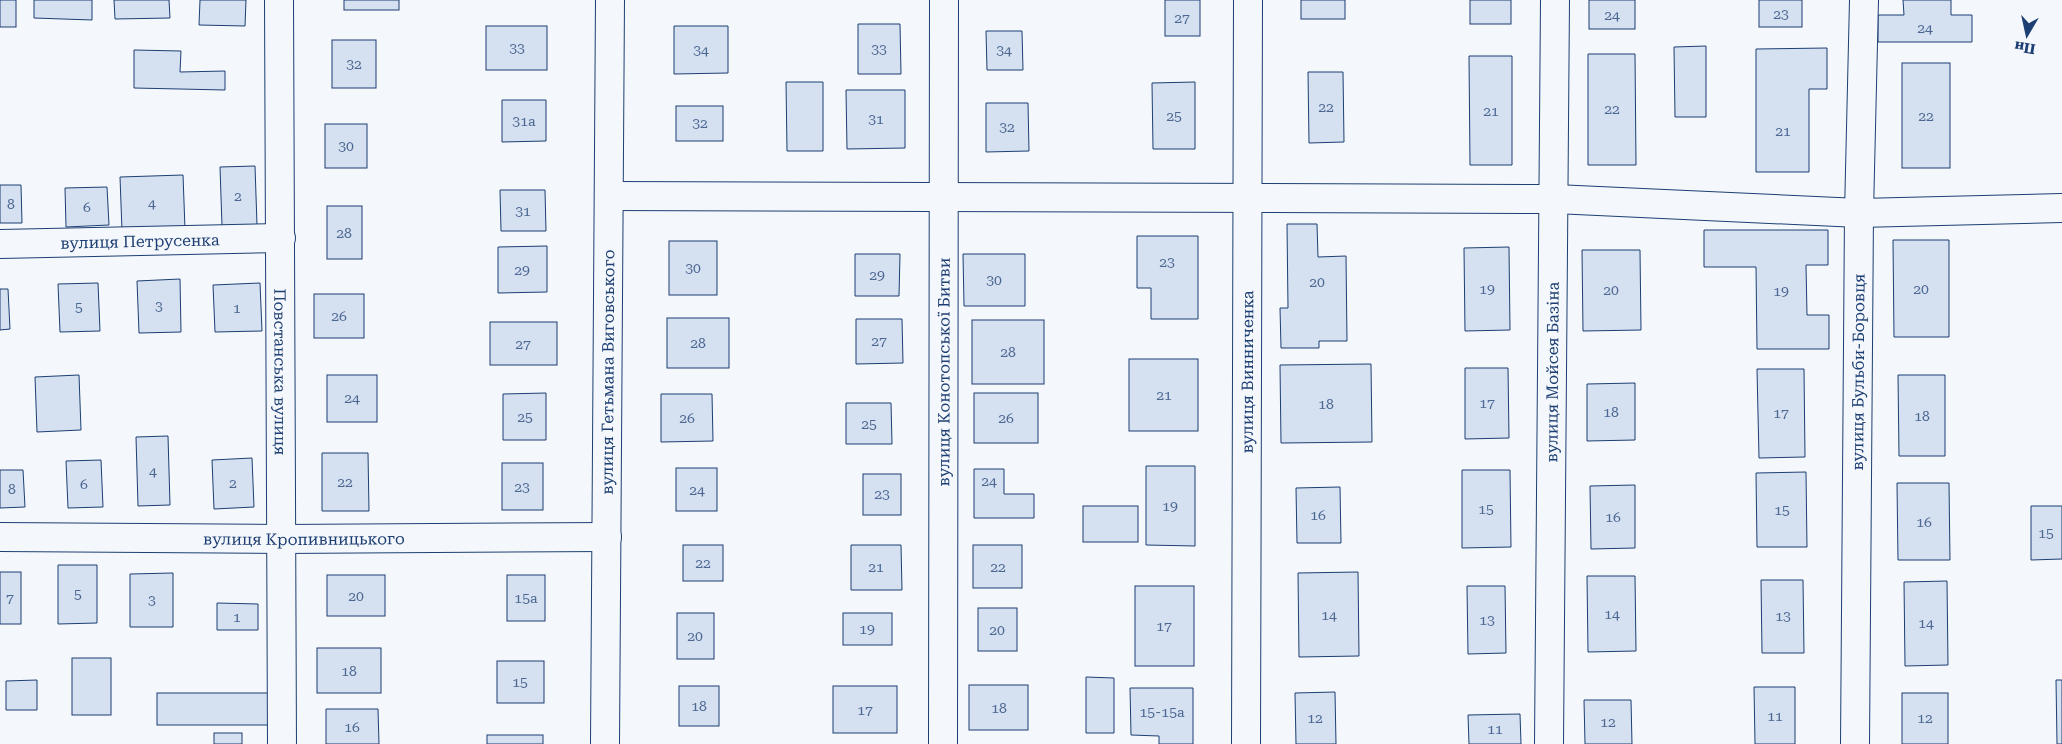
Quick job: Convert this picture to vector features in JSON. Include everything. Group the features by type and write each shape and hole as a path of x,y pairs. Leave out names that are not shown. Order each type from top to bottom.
{"street":[{"name":"Повстанська вулиця","path":"279,0 283,539 282,744"},
{"name":"вулиця Гетьмана Виговського","path":"605,744 610,0"},
{"name":"вулиця Конотопської Битви","path":"943,744 942,197 944,0"},
{"name":"вулиця Винниченка","path":"1246,744 1249,198 1248,0"},
{"name":"вулиця Мойсея Базіна","path":"1549,744 1556,0"},
{"name":"вулиця Бульби-Боровця","path":"1855,744 1859,213 1864,0"},
{"path":"609,196 1555,199 1859,213 2062,208"},
{"name":"вулиця Петрусенка","path":"0,244 281,238"},
{"name":"вулиця Кропивницького","path":"0,537 283,539 607,537"}],"building":[{"path":"0,0 16,0 16,27 0,27"},
{"path":"34,0 92,0 92,20 34,18"},
{"path":"114,0 169,0 170,18 115,19"},
{"path":"200,0 246,0 245,26 199,25"},
{"path":"344,0 399,0 399,10 344,10"},
{"path":"1165,0 1200,0 1200,36 1165,36"},
{"path":"1301,0 1345,0 1345,19 1301,19"},
{"path":"1470,0 1511,0 1511,24 1470,24"},
{"path":"1589,0 1635,0 1635,29 1589,29"},
{"path":"1759,0 1802,0 1802,27 1759,27"},
{"path":"1903,0 1951,0 1951,15 1972,15 1972,42 1878,42 1878,15 1904,15"},
{"path":"858,24 900,24 901,74 858,74"},
{"path":"486,26 547,26 547,70 486,70"},
{"path":"674,26 728,26 728,73 674,74"},
{"path":"986,31 1022,31 1023,70 987,70"},
{"path":"332,40 376,40 376,88 332,88"},
{"path":"1706,46 1706,117 1675,117 1674,47"},
{"path":"1827,48 1827,89 1809,89 1809,172 1756,172 1756,49"},
{"path":"134,50 181,51 180,72 225,71 225,90 134,88"},
{"path":"1588,54 1635,54 1636,165 1588,165"},
{"path":"1469,56 1512,56 1512,165 1470,165"},
{"path":"1902,63 1950,63 1950,168 1902,168"},
{"path":"1308,72 1343,72 1344,142 1309,143"},
{"path":"786,82 823,82 823,151 787,151"},
{"path":"1195,82 1195,149 1153,149 1152,83"},
{"path":"846,90 905,90 905,148 847,149"},
{"path":"502,100 546,100 546,141 502,142"},
{"path":"986,103 1028,103 1029,151 986,152"},
{"path":"676,106 723,106 723,141 676,141"},
{"path":"325,124 367,124 367,168 325,168"},
{"path":"255,166 257,225 222,226 220,167"},
{"path":"183,175 185,229 122,231 120,177"},
{"path":"0,185 21,185 22,223 0,223"},
{"path":"107,187 109,225 66,227 65,188"},
{"path":"500,190 545,190 546,231 501,231"},
{"path":"327,206 362,206 362,259 327,259"},
{"path":"1287,224 1317,224 1318,257 1346,256 1347,341 1319,341 1319,348 1281,348 1280,308 1288,308"},
{"path":"1704,230 1828,230 1828,265 1806,265 1807,315 1829,315 1829,349 1757,349 1756,267 1704,267"},
{"path":"1137,236 1198,236 1198,319 1151,319 1151,288 1137,288"},
{"path":"1893,240 1949,240 1949,337 1894,337"},
{"path":"669,241 717,241 717,295 669,295"},
{"path":"547,246 547,292 498,293 498,247"},
{"path":"1509,247 1510,330 1465,331 1464,248"},
{"path":"1582,250 1640,250 1641,330 1583,331"},
{"path":"855,254 900,254 899,296 855,296"},
{"path":"963,254 1025,254 1025,306 964,306"},
{"path":"180,279 181,332 139,333 137,281"},
{"path":"98,283 100,331 60,332 58,284"},
{"path":"260,283 262,331 215,332 213,285"},
{"path":"0,289 8,289 10,329 0,330"},
{"path":"314,294 364,294 364,338 314,338"},
{"path":"667,318 729,318 729,368 667,368"},
{"path":"856,319 902,319 903,363 856,364"},
{"path":"972,320 1044,320 1044,384 972,384"},
{"path":"490,322 557,322 557,365 490,365"},
{"path":"1129,359 1198,359 1198,431 1129,431"},
{"path":"1371,364 1372,442 1281,443 1280,365"},
{"path":"1465,368 1508,368 1509,438 1465,439"},
{"path":"1757,369 1804,369 1805,457 1759,458"},
{"path":"79,375 81,430 37,432 35,377"},
{"path":"327,375 377,375 377,422 327,422"},
{"path":"1898,375 1945,375 1945,456 1899,456"},
{"path":"1635,383 1635,440 1587,441 1587,384"},
{"path":"546,393 546,440 503,440 503,394"},
{"path":"974,393 1038,393 1038,443 974,443"},
{"path":"661,394 712,394 713,441 661,442"},
{"path":"846,403 891,403 892,444 846,444"},
{"path":"168,436 170,505 138,506 136,437"},
{"path":"322,453 368,453 369,511 322,511"},
{"path":"252,458 254,507 214,509 212,460"},
{"path":"101,460 103,507 68,508 66,461"},
{"path":"502,463 543,463 543,510 502,510"},
{"path":"1146,466 1195,466 1195,546 1146,545"},
{"path":"676,468 717,468 717,511 676,511"},
{"path":"974,469 1004,469 1004,494 1034,494 1034,518 974,518"},
{"path":"0,470 23,470 25,507 0,508"},
{"path":"1462,470 1510,470 1511,547 1462,548"},
{"path":"1806,472 1807,547 1757,547 1756,473"},
{"path":"863,474 901,474 901,515 863,515"},
{"path":"1897,483 1949,483 1950,560 1898,560"},
{"path":"1635,485 1635,548 1591,549 1590,486"},
{"path":"1340,487 1341,543 1297,543 1296,488"},
{"path":"1083,506 1138,506 1138,542 1083,542"},
{"path":"2031,506 2062,506 2062,559 2031,560"},
{"path":"683,545 723,545 723,581 683,581"},
{"path":"851,545 901,545 902,590 851,590"},
{"path":"973,545 1022,545 1022,588 973,588"},
{"path":"58,565 97,565 97,623 58,624"},
{"path":"0,572 21,572 21,624 0,624"},
{"path":"1358,572 1359,656 1299,657 1298,573"},
{"path":"173,573 173,627 130,627 130,574"},
{"path":"327,575 385,575 385,616 327,616"},
{"path":"507,575 545,575 545,621 507,621"},
{"path":"1587,576 1635,576 1636,651 1588,652"},
{"path":"1761,580 1803,580 1804,653 1762,653"},
{"path":"1947,581 1948,665 1905,666 1904,582"},
{"path":"1135,586 1194,586 1194,666 1135,666"},
{"path":"1467,586 1505,586 1506,653 1468,654"},
{"path":"217,603 258,604 258,630 217,630"},
{"path":"978,608 1017,608 1017,651 978,651"},
{"path":"677,613 714,613 714,659 677,659"},
{"path":"843,613 892,613 892,645 843,645"},
{"path":"317,648 381,648 381,693 317,693"},
{"path":"72,658 111,658 111,715 72,715"},
{"path":"497,661 544,661 544,703 497,703"},
{"path":"1086,677 1114,678 1114,733 1086,733"},
{"path":"37,680 37,710 6,710 6,681"},
{"path":"2056,680 2062,680 2062,744 2057,744"},
{"path":"969,685 1028,685 1028,730 969,730"},
{"path":"679,686 719,686 719,726 679,726"},
{"path":"833,686 897,686 897,733 833,733"},
{"path":"1754,687 1795,687 1795,744 1755,744"},
{"path":"1130,688 1193,688 1193,744 1159,744 1159,736 1131,735"},
{"path":"1335,692 1336,744 1296,744 1295,693"},
{"path":"157,693 273,693 273,725 157,725"},
{"path":"1902,693 1948,693 1948,744 1902,744"},
{"path":"1584,700 1631,700 1632,744 1585,744"},
{"path":"326,709 378,709 379,744 326,744"},
{"path":"1520,714 1521,744 1469,744 1468,715"},
{"path":"214,733 242,733 242,744 214,744"},
{"path":"487,735 543,735 543,744 487,744"}]}
